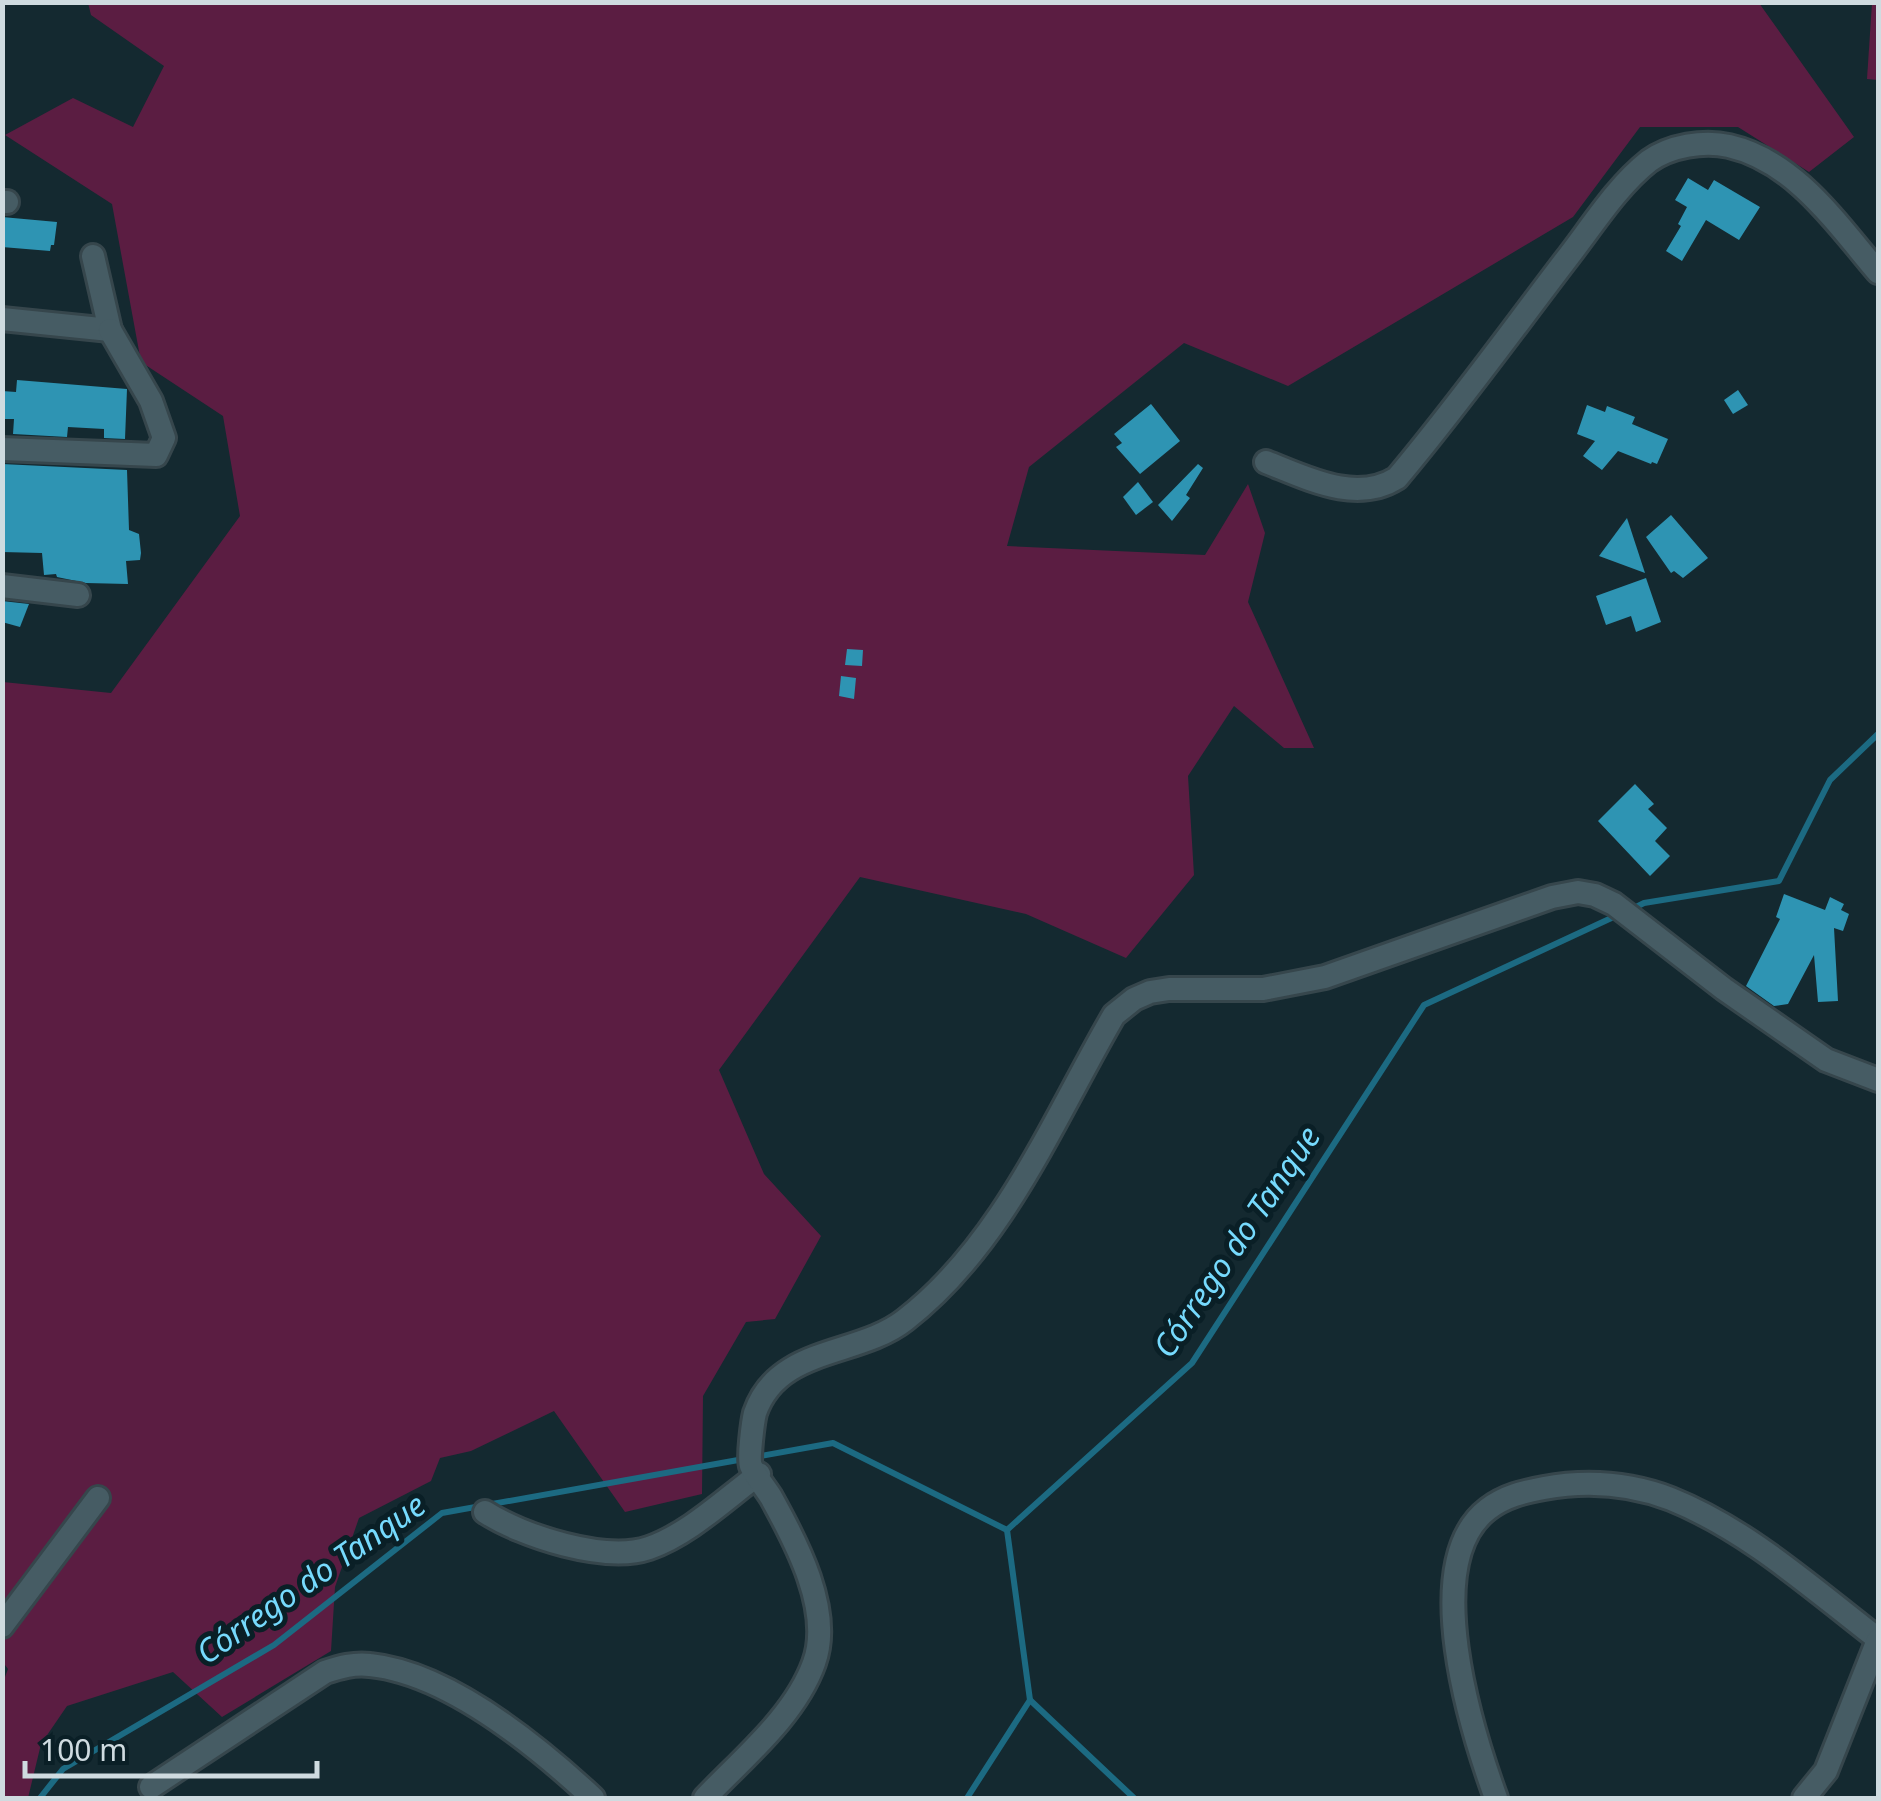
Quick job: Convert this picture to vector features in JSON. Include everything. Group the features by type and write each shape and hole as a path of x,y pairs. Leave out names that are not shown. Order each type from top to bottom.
{"street":[{"path":"1266,462 1336,487 1381,488 1397,478 1628,182 1650,161 1672,150 1693,144 1726,144 1782,170 1815,198 1878,272"},
{"path":"2,449 156,454 164,438 150,400 110,330 93,256"},
{"path":"2,319 110,330"},
{"path":"2,586 78,595"},
{"path":"706,1798 779,1720 801,1690 815,1660 817,1623 808,1579 754,1470 752,1434 756,1412 768,1391 792,1367 829,1350 868,1340 902,1323 946,1284 1024,1180 1114,1015 1134,999 1170,989 1264,988 1325,977 1552,897 1578,892 1614,904 1724,989 1826,1060 1878,1080"},
{"path":"485,1512 516,1531 549,1541 596,1549 645,1549 695,1521 754,1470"},
{"path":"1496,1798 1466,1704 1454,1639 1454,1585 1466,1538 1484,1511 1510,1495 1587,1482 1628,1486 1670,1499 1722,1523 1878,1639 1826,1771 1804,1798"},
{"path":"2,1626 98,1498"},
{"path":"151,1787 325,1672 368,1664 420,1679 494,1718 525,1739 593,1798"}],"shaded area":[{"path":"88,3 1759,3 1854,137 1809,172 1738,127 1640,127 1573,217 1288,386 1184,343 1029,467 1007,546 1205,555 1248,484 1265,533 1248,602 1314,748 1284,748 1234,706 1188,776 1194,875 1126,958 1026,914 860,877 719,1070 764,1174 821,1236 775,1319 746,1322 703,1396 702,1494 625,1512 554,1411 471,1451 440,1458 431,1481 359,1518 335,1587 331,1651 222,1717 173,1672 67,1706 41,1744 28,1798 3,1798 2,1685 8,1669 2,1661 3,682 111,693 240,516 223,416 141,362 112,204 5,135 73,98 133,127 164,66 91,15"},
{"path":"1872,3 1878,3 1878,80 1867,79"}],"building":[{"path":"1688,178 1708,190 1714,180 1760,207 1739,240 1706,220 1682,261 1666,251 1687,207 1675,200"},
{"path":"2,217 57,222 54,245 50,251 2,247"},
{"path":"17,380 127,389 125,439 104,438 104,429 68,427 67,437 13,434 14,419 2,419 2,391 16,392"},
{"path":"1738,390 1748,405 1733,414 1724,400"},
{"path":"1151,404 1180,441 1140,474 1116,447 1122,443 1114,434"},
{"path":"1587,405 1605,412 1607,406 1635,417 1632,424 1668,439 1657,464 1618,451 1602,470 1583,456 1595,441 1577,434"},
{"path":"2,464 127,470 129,530 139,534 141,553 140,560 126,561 128,584 86,583 56,574 44,575 42,553 2,552"},
{"path":"1198,464 1203,468 1186,495 1190,498 1172,521 1158,505"},
{"path":"1138,482 1153,502 1136,515 1123,497"},
{"path":"1671,515 1708,558 1683,578 1671,573 1646,537"},
{"path":"1627,518 1645,573 1599,556"},
{"path":"1646,578 1661,622 1636,632 1631,616 1606,625 1596,596"},
{"path":"2,601 29,604 20,627 2,622"},
{"path":"847,649 863,650 862,666 845,665"},
{"path":"841,676 856,678 854,699 839,696"},
{"path":"1635,784 1654,804 1648,809 1667,828 1655,841 1670,856 1650,876 1598,821"},
{"path":"1784,894 1825,910 1830,897 1844,904 1841,910 1849,914 1843,931 1834,928 1838,1001 1818,1002 1814,955 1788,1004 1774,1006 1746,986 1780,919 1776,917"}],"waterway":[{"name":"Córrego do Tanque","path":"1632,909 1644,903 1779,881 1830,780 1878,734"},
{"name":"Córrego do Tanque","path":"40,1798 63,1769 274,1645 442,1513 833,1443 1007,1530 1192,1363 1424,1005 1620,914"},
{"path":"967,1798 1030,1700 1007,1530"},
{"path":"1030,1700 1134,1798"}]}
